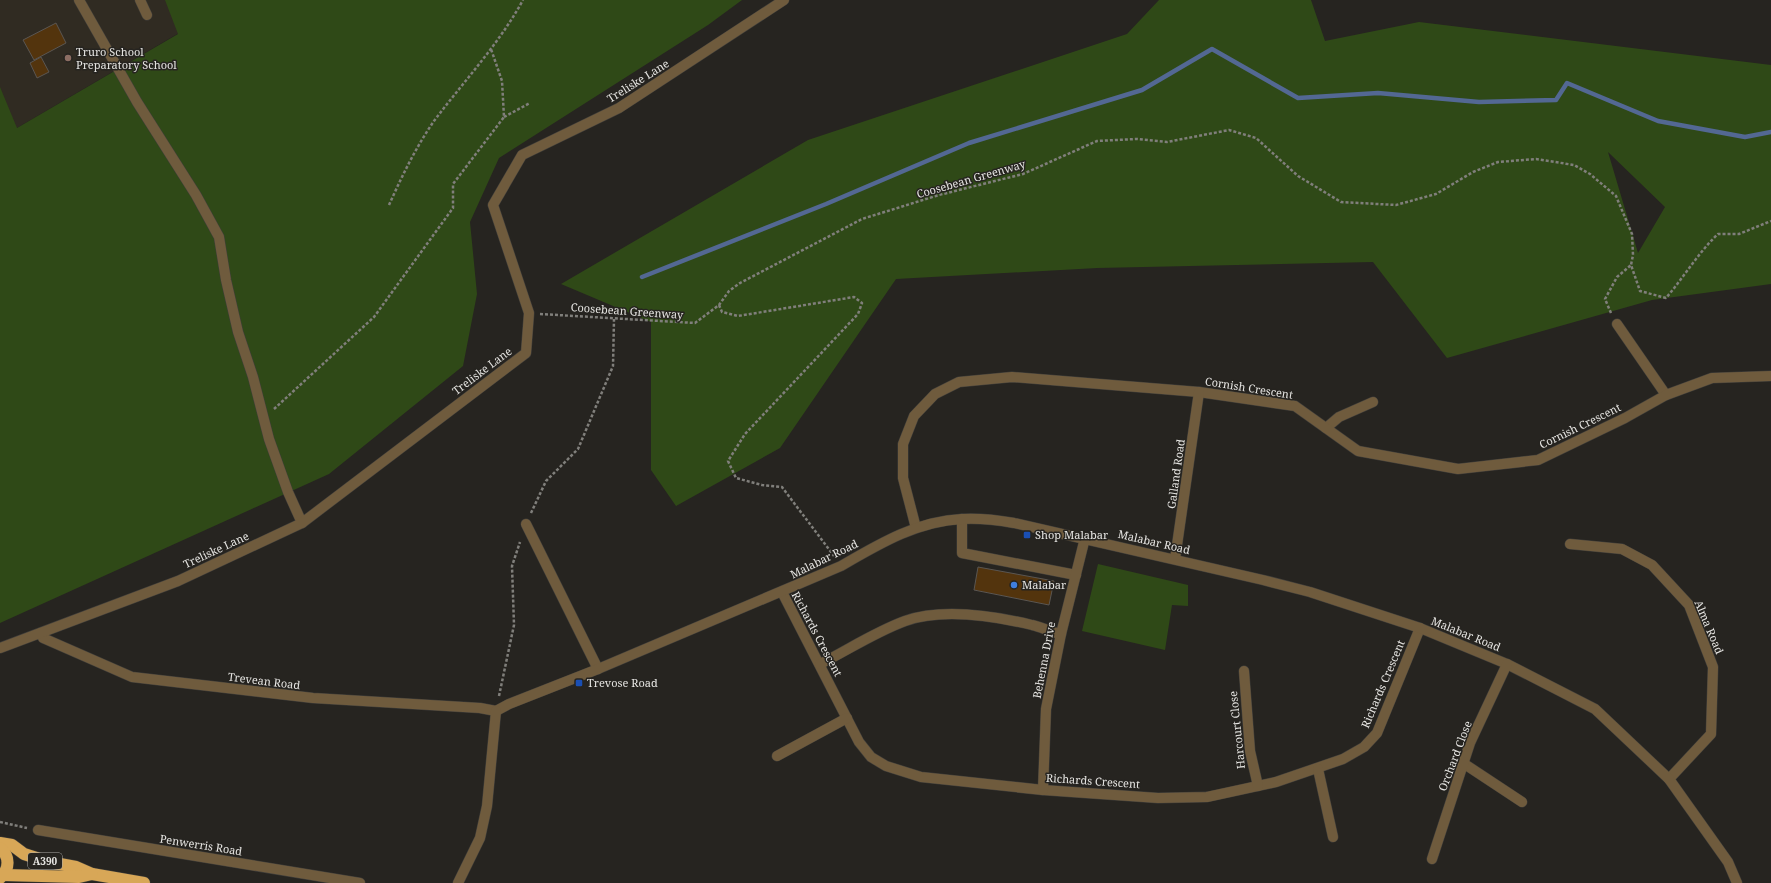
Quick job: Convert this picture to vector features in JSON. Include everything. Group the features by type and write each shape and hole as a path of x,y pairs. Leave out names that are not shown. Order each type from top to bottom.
{"highway":[{"name":"A390","path":"0,843 12,845 24,854 49,862 76,866 92,874 144,883"},
{"path":"0,848 7,858 7,868 2,877"},
{"name":"A390","path":"2,877 79,877 92,874"}],"street":[{"path":"79,0 137,102 196,195 219,236 226,280 238,332 254,377 269,439 288,492 302,523"},
{"path":"140,0 147,15"},
{"name":"Treliske Lane","path":"0,648 178,581 302,523 526,352 529,313 493,205 522,155 619,108 784,0"},
{"path":"1616,324 1666,395"},
{"name":"Cornish Crescent","path":"916,528 903,478 903,444 914,416 935,394 959,382 1012,377 1199,392 1295,406 1358,452 1466,468 1538,460 1625,418 1666,395 1712,378 1771,376"},
{"name":"Galland Road","path":"1175,559 1199,392"},
{"path":"1326,428 1339,417 1373,402"},
{"path":"962,519 962,553 1076,575"},
{"name":"Malabar Road","path":"496,711 509,704 598,669 782,592 841,566 878,545 916,528 936,522 962,519 984,519 1014,523 1086,538 1302,590 1420,628 1507,664 1595,709 1669,779 1728,862 1737,883"},
{"path":"526,524 598,669"},
{"name":"Behenna Drive","path":"1043,790 1046,709 1061,634 1086,538"},
{"name":"Alma Road","path":"1570,544 1622,549 1652,565 1688,605 1712,667 1711,734 1669,779"},
{"name":"Richards Crescent","path":"782,592 859,742 871,756 886,766 921,777 1043,790 1158,798 1207,797 1258,786 1318,769 1343,759 1364,747 1377,733 1420,628"},
{"path":"820,664 881,632 906,621 941,615 959,615 1010,621 1033,625 1061,634"},
{"name":"Trevean Road","path":"41,633 43,638 132,678 313,698 480,708 496,711"},
{"name":"Orchard Close","path":"1432,859 1463,763 1507,664"},
{"name":"Harcourt Close","path":"1244,671 1250,751 1258,786"},
{"path":"458,883 480,838 487,806 496,711"},
{"path":"777,756 848,718"},
{"path":"1463,763 1522,802"},
{"path":"1318,769 1333,837"},
{"name":"Penwerris Road","path":"38,830 360,883"}],"path":[{"path":"389,205 404,171 433,122 491,49 523,0"},
{"path":"491,49 502,81 504,117"},
{"path":"264,419 374,317 452,208 453,184 504,117 530,103"},
{"name":"Coosebean Greenway","path":"529,313 695,323 719,305 729,292 740,283 862,219 939,195 1023,174 1097,142 1137,139 1167,142 1229,130 1256,138 1298,176 1341,202 1396,205 1436,194 1473,172 1498,162 1536,159 1574,165 1590,174 1616,196 1632,234 1632,265 1640,291 1666,298 1683,278 1701,250 1718,234 1739,234 1771,221"},
{"path":"1616,324 1605,299 1617,277 1632,265"},
{"path":"719,305 722,312 738,316 854,297 862,303 858,314 745,434 728,461 736,478 762,485 782,487 841,566"},
{"path":"496,711 514,625 512,566 526,524 546,481 578,449 614,366 614,319"},
{"path":"0,822 38,830"}],"shaded area":[{"name":"Truro School Preparatory School","path":"0,0 180,0 189,27 15,129 0,89"}],"green space":[{"path":"165,0 742,0 708,25 499,158 470,222 477,294 463,366 329,474 0,623 0,87 17,128 178,34"},
{"path":"1159,0 1311,0 1325,41 1419,22 1771,65 1771,284 1652,300 1447,358 1373,262 1097,268 896,279 780,448 676,506 651,470 651,322 561,284 808,140 1127,34","holes":["1608,152 1665,207 1638,253"]},
{"path":"1098,564 1188,585 1188,606 1172,605 1165,650 1082,631"}],"building":[{"path":"56,23 66,43 34,60 23,40"},
{"path":"41,57 49,72 37,78 30,63"},
{"name":"Malabar","path":"978,567 1054,581 1049,605 974,590"}],"waterway":[{"path":"642,277 826,204 969,143 1142,90 1212,49 1298,98 1378,93 1479,102 1556,100 1567,83 1658,121 1745,137 1771,132"}],"place":[{"name":"Truro School Preparatory School","path":"68,58"},
{"name":"Shop Malabar","path":"1027,535"},
{"name":"Malabar","path":"1014,585"},
{"name":"Trevose Road","path":"579,683"}]}
